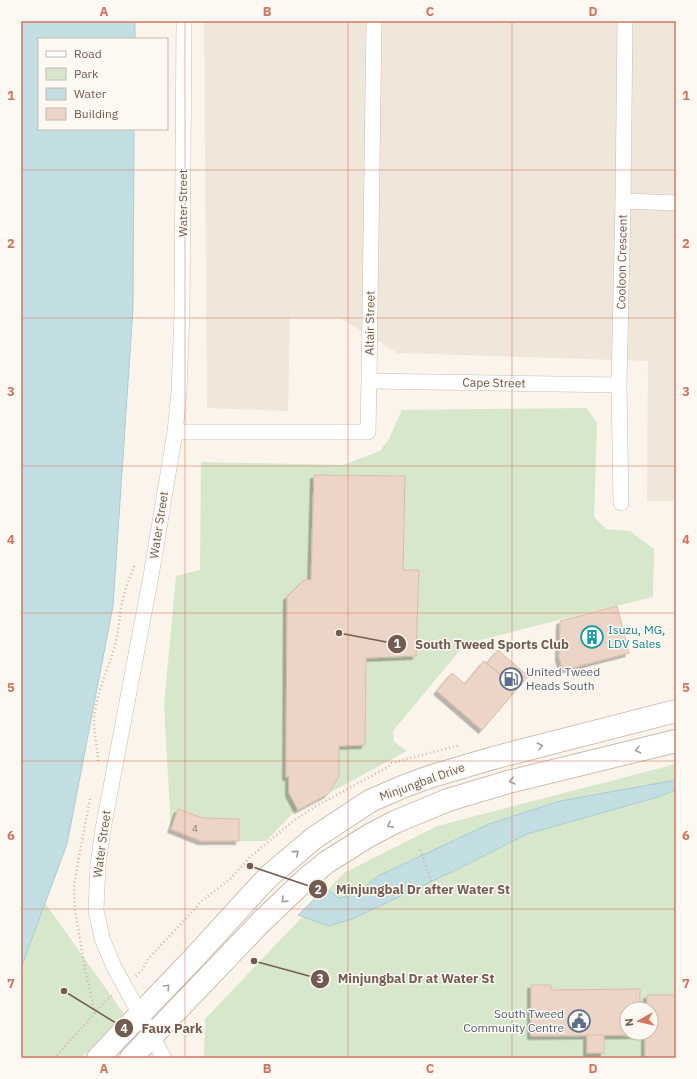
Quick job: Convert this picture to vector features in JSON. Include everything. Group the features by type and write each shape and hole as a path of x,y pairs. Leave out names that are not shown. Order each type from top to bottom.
{"main road":[{"name":"Minjungbal Drive","path":"98,1058 268,878 314,838 370,801 429,777 486,760 676,711"},
{"path":"131,1058 261,922 306,879 328,862 370,835 395,822 448,800 508,782 676,741"}],"street":[{"name":"Water Street","path":"164,1058 114,967 102,938 96,910 98,865 103,830 151,576 175,432 179,392 181,346 184,21"},
{"name":"Altair Street","path":"175,432 368,432 374,21"},
{"name":"Cooloon Crescent","path":"621,503 619,386 625,21"},
{"path":"623,202 676,203"},
{"name":"Cape Street","path":"369,381 619,386"}],"path":[{"path":"420,850 434,889"}],"shaded area":[{"path":"204,21 676,21 676,501 647,501 648,361 397,353 340,318 290,318 288,411 207,408"}],"green space":[{"path":"587,408 597,423 594,517 606,529 630,531 654,549 653,597 465,644 393,731 394,742 407,751 294,812 266,841 201,841 171,829 164,705 176,576 200,570 201,462 343,465 380,451 389,439 402,410"},
{"path":"676,764 676,1058 204,1058 205,1019 344,873 437,826"},
{"path":"45,903 124,1014 81,1058 21,1058 21,968"}],"water":[{"path":"21,21 135,21 135,38 38,38 38,130 134,130 133,308 113,606 67,844 21,968"},
{"path":"676,780 676,790 658,797 527,834 458,869 352,919 329,926 298,915 326,888 339,898 354,894 378,876 489,824 560,801"}],"building":[{"path":"314,475 405,476 403,570 419,570 416,656 366,658 365,745 339,746 339,776 328,794 298,810 289,793 289,777 286,777 287,597 304,580 311,580"},
{"name":"Isuzu, MG, LDV Sales","path":"617,606 629,653 563,670 559,658 560,621"},
{"path":"498,650 528,676 517,689 487,663"},
{"path":"484,661 517,689 482,730 437,691 452,673 465,684"},
{"path":"178,809 203,818 239,819 239,841 201,841 171,829"},
{"name":"South Tweed Community Centre","path":"531,985 551,985 551,990 640,989 640,1001 619,1001 619,1035 531,1036"},
{"name":"South Tweed Community Centre","path":"647,995 676,995 676,1058 645,1058 645,1041 659,1041 659,1001 647,1001"},
{"path":"587,1035 604,1035 604,1053 587,1053"}],"place":[{"name":"South Tweed Sports Club","path":"339,633"},
{"name":"Isuzu, MG, LDV Sales","path":"592,637"},
{"name":"United Tweed Heads South","path":"511,679"},
{"name":"Minjungbal Dr after Water St","path":"250,866"},
{"name":"Minjungbal Dr at Water St","path":"254,961"},
{"name":"Faux Park","path":"64,991"},
{"name":"South Tweed Community Centre","path":"579,1021"}]}
